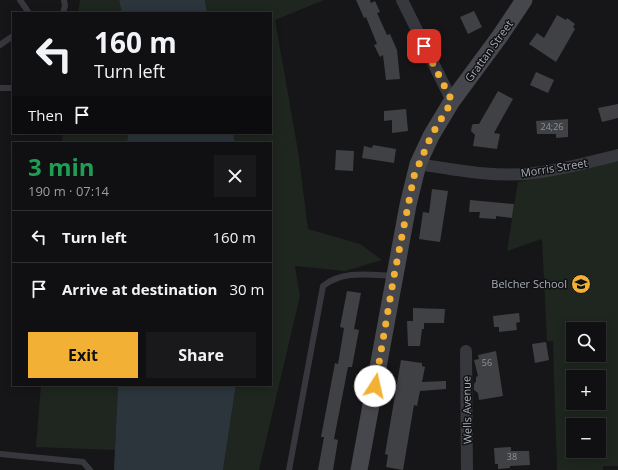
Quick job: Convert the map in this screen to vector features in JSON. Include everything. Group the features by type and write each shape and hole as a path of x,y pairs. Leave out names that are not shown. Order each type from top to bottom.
{"main road":[{"name":"Grattan Street","path":"359,470 409,198 418,164 431,136 452,101 500,36 524,0"}],"street":[{"path":"402,0 452,101"},
{"name":"Morris Street","path":"418,164 484,173 533,173 570,167 618,155"},
{"name":"Wells Avenue","path":"466,351 467,470"}],"lane":[{"path":"20,0 28,12"},
{"path":"63,12 65,6 64,0"},
{"path":"0,45 12,37"},
{"path":"0,88 12,88"},
{"path":"289,470 323,286 329,281 354,274 394,276"},
{"path":"0,454 83,462 90,470"}],"shaded area":[{"path":"80,0 119,0 122,12 78,12"},
{"path":"119,0 205,0 207,12 122,12"},
{"path":"205,0 324,0 275,20 298,151 308,229 360,244 382,260 345,271 295,266 300,296 259,470 223,470 236,386 272,386 272,142 235,142 233,134 272,134 272,12 207,12"},
{"path":"63,134 128,134 127,142 62,142"},
{"path":"128,134 233,134 235,142 127,142"},
{"name":"Belcher School","path":"618,161 618,466 603,466 603,470 557,470 553,341 547,341 542,239 507,251 518,182"},
{"path":"41,386 118,386 115,450 36,447"},
{"path":"118,386 236,386 223,470 114,470"}],"building":[{"path":"356,0 370,0 371,3 375,1 380,12 377,13 387,35 390,34 397,50 400,79 386,80 383,55 380,57 374,45 377,44 366,17 364,18"},
{"path":"474,11 482,27 468,34 460,17"},
{"path":"557,15 566,20 567,18 575,24 573,27 575,29 556,62 529,44 537,33 544,38"},
{"path":"536,72 554,80 548,93 530,85"},
{"path":"498,91 513,99 494,133 500,134 497,149 473,146 475,135 471,131 472,125 479,124"},
{"path":"618,104 618,118 602,122 598,108"},
{"path":"406,109 408,131 392,133 392,120 384,121 384,111"},
{"path":"568,119 568,137 556,138 556,134 537,134 536,121"},
{"path":"373,145 396,149 394,163 362,158 364,146 372,148"},
{"path":"336,150 354,151 353,171 335,170"},
{"path":"432,189 448,191 440,242 419,239 423,212 429,213"},
{"path":"470,200 514,204 512,218 496,216 496,219 479,218 480,212 469,212"},
{"path":"347,291 361,293 354,329 359,330 352,367 348,367 334,439 338,440 333,470 318,470 324,437 321,437 335,363 338,364 344,328 340,327"},
{"path":"413,308 445,309 444,323 424,323 420,346 408,346 407,321 413,321"},
{"path":"519,313 520,322 516,323 517,330 499,332 499,327 494,327 493,316"},
{"path":"546,342 549,360 535,363 532,344"},
{"path":"496,351 503,396 479,400 478,393 474,390 476,377 478,376 474,360 479,359 478,355"},
{"path":"401,360 422,363 422,366 425,367 422,382 446,381 446,389 420,391 417,406 414,405 403,470 386,467 388,455 385,454"},
{"path":"511,447 511,451 529,451 530,465 510,466 510,468 498,469 498,464 495,464 494,448"}],"place":[{"name":"Belcher School","path":"581,284"}],"route":[{"path":"375,386 394,276 414,176 431,136 452,101 424,46"}]}
